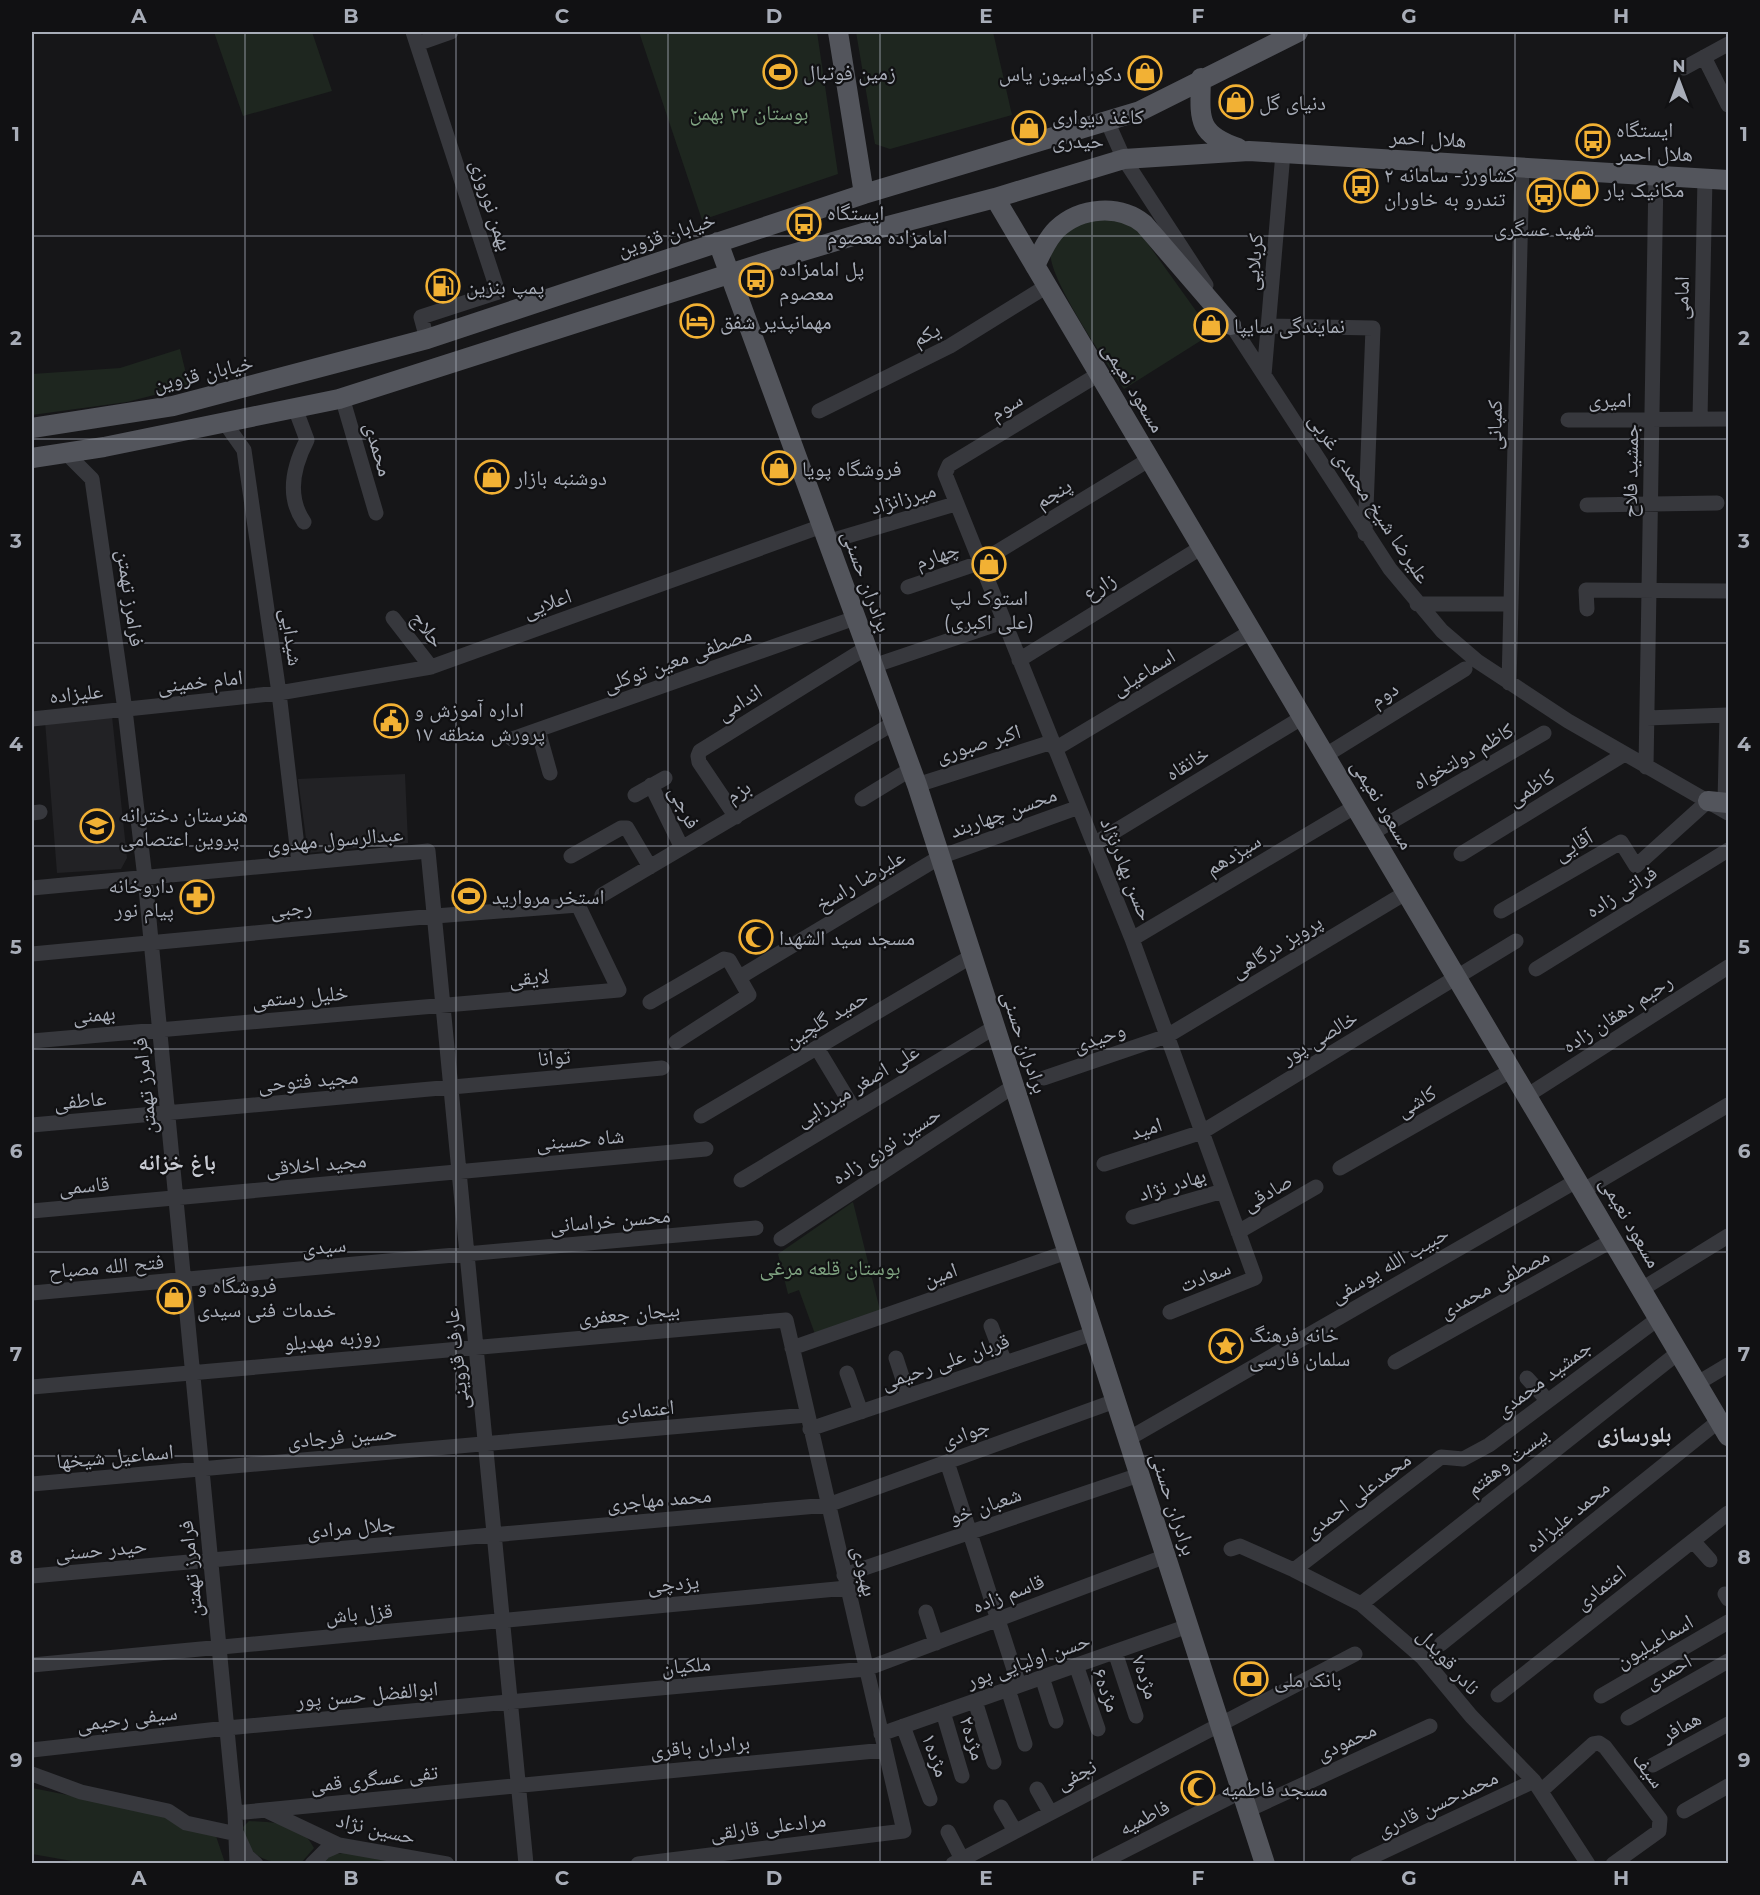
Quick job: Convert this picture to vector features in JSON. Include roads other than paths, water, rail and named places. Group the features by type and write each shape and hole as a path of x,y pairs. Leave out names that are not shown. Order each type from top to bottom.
{"main road":[{"path":"838,32 864,195"},
{"name":"خیابان قزوین","path":"32,428 173,406 427,339 864,195 1140,111 1298,32"},
{"path":"1202,78 1200,113 1206,128 1216,140 1249,151"},
{"name":"هلال احمر","path":"1124,159 1249,151 1728,180"},
{"path":"32,458 225,423 342,397 873,230 995,198 1124,159"},
{"name":"مسعود نعیمی","path":"995,198 1724,1428"},
{"path":"1035,266 1048,240 1068,222 1101,210 1118,210 1136,217 1144,224 1231,325"},
{"name":"برادران حسنی","path":"718,242 914,777 1242,1791 1262,1862"}],"street":[{"path":"415,38 451,32"},
{"name":"بهمن نوروزی","path":"415,38 498,292 421,317 427,339"},
{"path":"1684,68 1728,44"},
{"path":"1704,57 1728,105"},
{"name":"علیرضا شیخ محمدی غربی","path":"1107,121 1124,159 1365,534 1417,604 1442,631 1509,683 1623,755 1723,805"},
{"name":"کربلایی","path":"1264,375 1283,153"},
{"name":"کمپانی","path":"1509,683 1522,167"},
{"name":"جمشید فلاح","path":"1646,767 1656,175"},
{"name":"امامی","path":"1700,419 1705,178"},
{"name":"یکم","path":"819,411 950,346 1047,286"},
{"path":"1268,326 1373,328 1365,534"},
{"name":"سوم","path":"946,481 945,474 949,465 1099,374"},
{"name":"محمدی","path":"342,397 376,513"},
{"path":"295,408 307,440 294,464 297,512 304,522"},
{"name":"امیری","path":"1568,420 1728,419"},
{"name":"شیدایی","path":"225,423 244,450 279,693 299,863"},
{"name":"فرامرز تهمتن","path":"66,453 92,479 126,710 152,943 237,1834 237,1863"},
{"name":"پنجم","path":"979,563 1150,459"},
{"name":"حسن بهادرنژاد","path":"946,481 1132,939 1255,1278"},
{"path":"1587,505 1717,503"},
{"name":"ميرزانژاد","path":"825,534 955,504"},
{"name":"اعلایی","path":"279,693 431,667 825,534"},
{"name":"زارع","path":"1019,660 1202,547"},
{"name":"چهارم","path":"908,587 979,563"},
{"path":"1587,609 1586,590 1728,591"},
{"path":"1417,604 1511,604"},
{"name":"حلاج","path":"393,618 431,667"},
{"name":"مصطفی معین توکلی","path":"512,739 855,618"},
{"path":"870,657 1003,622"},
{"name":"اسماعیلی","path":"1053,745 1252,631"},
{"name":"اندامی","path":"736,817 699,762 700,751 870,657"},
{"name":"دوم","path":"1326,755 1465,669"},
{"name":"امام خمینی","path":"126,710 279,693"},
{"name":"علیزاده","path":"32,719 126,710"},
{"path":"1647,718 1728,715 1723,805"},
{"name":"خانقاه","path":"1094,844 1303,717"},
{"name":"بزم","path":"602,895 894,723"},
{"path":"538,730 550,773"},
{"name":"کاظم دولتخواه","path":"1372,833 1544,733"},
{"name":"اکبر صبوری","path":"862,799 914,777 1053,745"},
{"name":"کاظمی","path":"1461,854 1623,755"},
{"path":"635,795 665,778"},
{"name":"فرجی","path":"651,785 682,848"},
{"name":"آقایی","path":"1501,911 1621,842 1636,866 1723,805"},
{"name":"سیزدهم","path":"1132,939 1356,806"},
{"name":"محسن چهاربند","path":"940,857 1079,807"},
{"path":"571,856 621,828 627,828 650,867"},
{"name":"فراتی زاده","path":"1536,969 1728,850"},
{"name":"عبدالرسول مهدوی","path":"32,888 428,851"},
{"name":"عارف قزوینی","path":"428,851 526,1863"},
{"name":"علیرضا راسخ","path":"740,977 940,857"},
{"name":"پرویز درگاهی","path":"1167,1036 1407,892"},
{"name":"رجبی","path":"32,954 435,916 578,906 619,990"},
{"name":"خالصی پور","path":"1202,1132 1516,942"},
{"name":"حمید گلچین","path":"701,1116 972,956"},
{"path":"650,1002 724,959 729,960 749,992 747,997 676,1042"},
{"name":"رحیم دهقان زاده","path":"1528,1095 1728,967"},
{"name":"لایقی","path":"443,1005 619,990"},
{"name":"خلیل رستمی","path":"160,1029 443,1005"},
{"name":"علی اصغر میرزایی","path":"741,1180 995,1027"},
{"name":"بهمنی","path":"32,1041 160,1029"},
{"name":"وحیدی","path":"1044,1078 1167,1036"},
{"path":"817,1048 855,1111"},
{"name":"توانا","path":"451,1088 662,1068"},
{"name":"کاشی","path":"1340,1168 1512,1070"},
{"name":"حسین نوری زاده","path":"782,1239 1014,1086"},
{"name":"مجید فتوحی","path":"168,1113 451,1088"},
{"name":"حبیب الله یوسفی","path":"1128,1439 1728,1105"},
{"name":"عاطفی","path":"32,1125 168,1113"},
{"name":"امید","path":"1104,1164 1202,1132"},
{"name":"شاه حسینی","path":"459,1172 705,1149"},
{"name":"مجید اخلاقی","path":"176,1198 459,1172"},
{"name":"صادقی","path":"1238,1232 1316,1187"},
{"name":"بهادر نژاد","path":"1133,1217 1223,1191"},
{"name":"قاسمی","path":"32,1211 176,1198"},
{"name":"محسن خراسانی","path":"467,1254 756,1228"},
{"path":"1642,1289 1728,1236"},
{"name":"مصطفی محمدی","path":"1395,1362 1613,1240"},
{"name":"امین","path":"792,1348 1067,1252"},
{"name":"سیدی","path":"184,1280 467,1254"},
{"name":"سعادت","path":"1170,1312 1255,1278"},
{"name":"فتح الله مصباح","path":"32,1293 184,1280"},
{"name":"جمشید محمدی","path":"1447,1455 1466,1458 1489,1445 1659,1318"},
{"name":"بهبودی","path":"786,1320 904,1831"},
{"name":"بیجان جعفری","path":"476,1347 786,1320"},
{"path":"991,1326 1005,1363"},
{"name":"قربان علی رحیمی","path":"809,1422 861,1412 1094,1333"},
{"name":"روزبه مهدیلو","path":"32,1387 476,1347"},
{"name":"بیست وهفتم","path":"1360,1604 1679,1352"},
{"path":"896,1358 908,1395"},
{"path":"1698,1383 1728,1365"},
{"path":"847,1373 861,1412"},
{"path":"1527,1378 1548,1401"},
{"name":"جوادی","path":"828,1505 1115,1401"},
{"name":"اعتمادی","path":"486,1444 809,1422"},
{"name":"محمد علیزاده","path":"1441,1644 1724,1428"},
{"name":"حسین فرجادی","path":"202,1469 486,1444"},
{"name":"محمدعلی احمدی","path":"1293,1570 1442,1456 1447,1455"},
{"path":"947,1462 997,1619 1025,1744"},
{"name":"اسماعیل شیخها","path":"32,1484 202,1469"},
{"name":"شعبان خو","path":"846,1581 969,1533 1139,1475"},
{"name":"محمد مهاجری","path":"494,1535 828,1505"},
{"name":"اعتمادی","path":"1498,1695 1728,1513"},
{"name":"جلال مرادی","path":"211,1560 494,1535"},
{"path":"1693,1541 1710,1560"},
{"name":"نادر قویدل","path":"1231,1550 1240,1546 1360,1604 1422,1657 1471,1716 1538,1786 1588,1863"},
{"name":"قاسم زاده","path":"866,1669 1166,1556"},
{"name":"حیدر حسنی","path":"32,1576 211,1560"},
{"name":"یزدچی","path":"503,1621 846,1581"},
{"path":"926,1612 936,1643"},
{"name":"قزل باش","path":"32,1665 503,1621"},
{"name":"اسماعیلیون","path":"1601,1696 1728,1622"},
{"name":"حسن اولیایی پور","path":"881,1734 1188,1626"},
{"name":"مژده۷","path":"1115,1652 1137,1716"},
{"name":"نجفی","path":"957,1861 1219,1722 1354,1654"},
{"name":"احمدی","path":"1628,1718 1728,1661"},
{"name":"مژده۶","path":"1076,1665 1098,1729"},
{"name":"ملکیان","path":"510,1702 866,1669"},
{"path":"1042,1677 1056,1721"},
{"path":"975,1701 994,1762"},
{"name":"ابوالفضل حسن پور","path":"227,1728 510,1702"},
{"name":"مژده۲","path":"943,1712 962,1776"},
{"name":"همافر","path":"1653,1765 1728,1724"},
{"name":"مژده۱","path":"903,1726 930,1798"},
{"name":"محمودی","path":"1248,1810 1430,1726"},
{"name":"سیفی رحیمی","path":"32,1750 227,1728"},
{"name":"محمدحسن قادری","path":"1357,1863 1538,1786 1593,1744 1599,1743"},
{"name":"سیف","path":"1599,1743 1605,1747 1660,1819 1662,1826 1659,1831 1613,1863"},
{"name":"برادران باقری","path":"518,1784 885,1750"},
{"path":"32,1774 81,1792 168,1811 186,1823 237,1834 248,1856 256,1863"},
{"name":"تفی عسگری قمی","path":"235,1813 518,1784"},
{"path":"1684,1810 1728,1786"},
{"path":"1037,1789 1050,1812"},
{"name":"فاطمیه","path":"1098,1863 1242,1791"},
{"path":"1001,1807 1015,1831"},
{"name":"حسین نژاد","path":"265,1810 339,1845 447,1863"},
{"name":"مرادعلی قارلقی","path":"638,1863 730,1858 904,1831"},
{"path":"948,1832 957,1861"},
{"path":"312,1863 325,1851 339,1845"}],"place":[{"name":"زمین فوتبال","path":"780,72"},
{"name":"دکوراسیون یاس","path":"1145,73"},
{"name":"دنیای گل","path":"1236,102"},
{"name":"کاغذ دیواری حیدری","path":"1029,128"},
{"name":"ایستگاه هلال احمر","path":"1593,141"},
{"name":"کشاورز- سامانه ۲ تندرو به خاوران","path":"1361,186"},
{"name":"مکانیک یار","path":"1581,189"},
{"name":"شهید عسگری","path":"1544,195"},
{"name":"ایستگاه امامزاده معصوم","path":"804,224"},
{"name":"پل امامزاده معصوم","path":"756,280"},
{"name":"پمپ بنزین","path":"443,286"},
{"name":"مهمانپذیر شفق","path":"697,321"},
{"name":"نمایندگی سایپا","path":"1211,325"},
{"name":"فروشگاه پویا","path":"779,468"},
{"name":"دوشنبه بازار","path":"492,477"},
{"name":"استوک لپ (علی اکبری)","path":"989,564"},
{"name":"اداره آموزش و پرورش منطقه ۱۷","path":"391,721"},
{"name":"هنرستان دخترانه پروین اعتصامی","path":"97,826"},
{"name":"استخر مروارید","path":"469,896"},
{"name":"داروخانه پیام نور","path":"197,897"},
{"name":"مسجد سید الشهدا","path":"756,937"},
{"name":"فروشگاه و خدمات فنی سیدی","path":"174,1297"},
{"name":"خانه فرهنگ سلمان فارسی","path":"1226,1346"},
{"name":"بانک ملی","path":"1251,1679"},
{"name":"مسجد فاطمیه","path":"1198,1788"}],"district":[{"name":"باغ خزانه","path":"177,1162"},
{"name":"بلورسازی","path":"1634,1434"}],"park label":[{"name":"بوستان ۲۲ بهمن","path":"749,112"},
{"name":"بوستان قلعه مرغی","path":"830,1267"}]}
